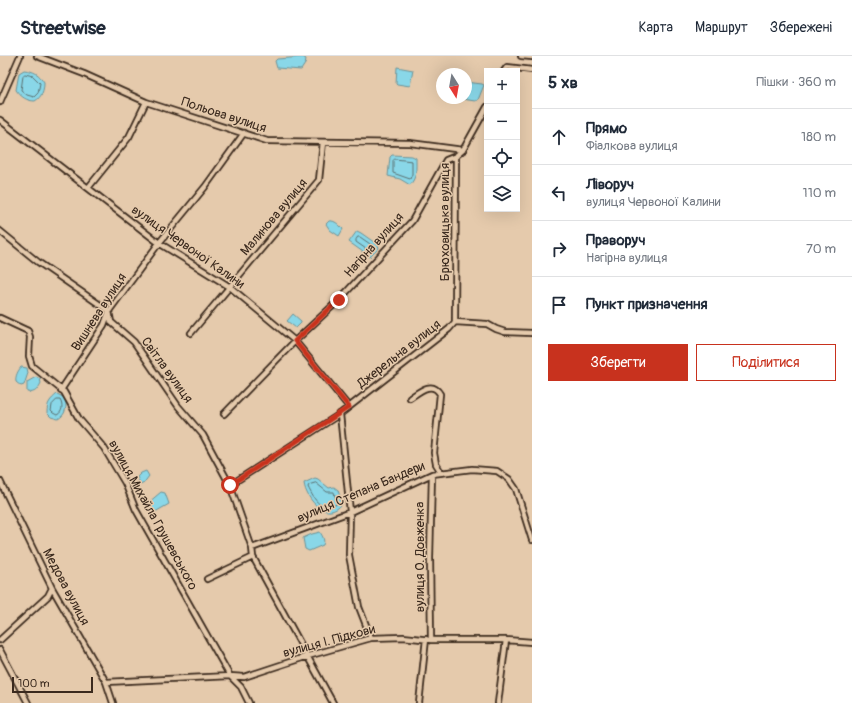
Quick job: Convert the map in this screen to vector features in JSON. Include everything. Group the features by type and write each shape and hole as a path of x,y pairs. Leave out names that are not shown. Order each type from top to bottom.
{"street":[{"path":"0,102 20,56"},
{"name":"Польова вулиця","path":"37,56 84,74 146,102 267,141 416,144 463,150"},
{"path":"521,56 532,57"},
{"path":"520,70 532,70"},
{"path":"88,188 129,137 146,102"},
{"name":"Брюховицька вулиця","path":"455,322 456,156 463,150 484,112"},
{"name":"вулиця Червоної Калини","path":"0,120 159,243 230,287 295,341 349,407"},
{"name":"Вишнева вулиця","path":"61,390 104,325 109,311 159,243 204,187 244,133"},
{"name":"Малинова вулиця","path":"191,333 319,180 324,142"},
{"name":"Нагірна вулиця","path":"224,414 295,341 339,300 412,221 446,160 456,156"},
{"name":"Світла вулиця","path":"0,231 38,262 109,311 111,322 134,342 178,406 203,435 230,485 252,548 253,557"},
{"name":"вулиця Михайла Грушевського","path":"0,318 28,332 30,336 29,356 32,366 64,392 79,419 104,448 125,483 136,510 230,676 241,687 249,703"},
{"name":"Джерельна вулиця","path":"230,485 340,414 449,329 455,322 487,324 505,332 532,333"},
{"path":"410,398 427,387 432,387 440,394 434,454 436,464 441,472"},
{"path":"340,414 350,512 349,556 359,607 371,638"},
{"name":"вулиця Степана Бандери","path":"252,548 350,512 432,474 472,469 497,471 509,479 516,489 532,540"},
{"name":"вулиця О. Довженка","path":"432,474 430,558 432,640"},
{"name":"Медова вулиця","path":"0,481 52,588 106,682 113,703"},
{"path":"207,579 253,557 333,703"},
{"path":"0,640 48,596 52,588"},
{"name":"вулиця І. Підкови","path":"106,682 230,676 244,677 308,656 371,638 403,637 432,640 506,640 532,642"},
{"path":"419,703 426,639"},
{"path":"498,703 506,640"},
{"path":"0,650 28,703"}],"water":[{"path":"303,57 306,59 301,70 277,68 275,61 277,59"},
{"path":"397,67 413,70 410,86 396,83"},
{"path":"24,70 36,73 44,82 42,93 35,101 24,98 16,90 19,73"},
{"path":"472,83 484,85 478,100 472,101"},
{"path":"392,155 412,156 416,158 415,176 410,185 400,179 388,176 390,157"},
{"path":"329,221 335,222 343,229 339,236 330,230 326,224"},
{"path":"357,231 378,245 379,248 370,257 349,242"},
{"path":"293,314 301,321 296,328 287,321"},
{"path":"21,367 27,368 28,373 24,385 21,386 16,382 16,380 17,374"},
{"path":"36,377 40,379 41,383 39,387 34,392 27,392 27,382"},
{"path":"57,394 63,397 66,402 65,412 58,419 51,417 47,413 49,402"},
{"path":"146,471 149,476 143,484 140,483 137,477"},
{"path":"315,478 329,488 334,487 338,490 342,504 336,509 330,511 318,507 309,496 304,483"},
{"path":"161,492 165,493 169,504 155,512 150,510 148,503"},
{"path":"320,532 324,542 323,545 309,551 305,549 303,538"}],"route":[{"path":"230,485 349,407 295,341 339,300"}]}
